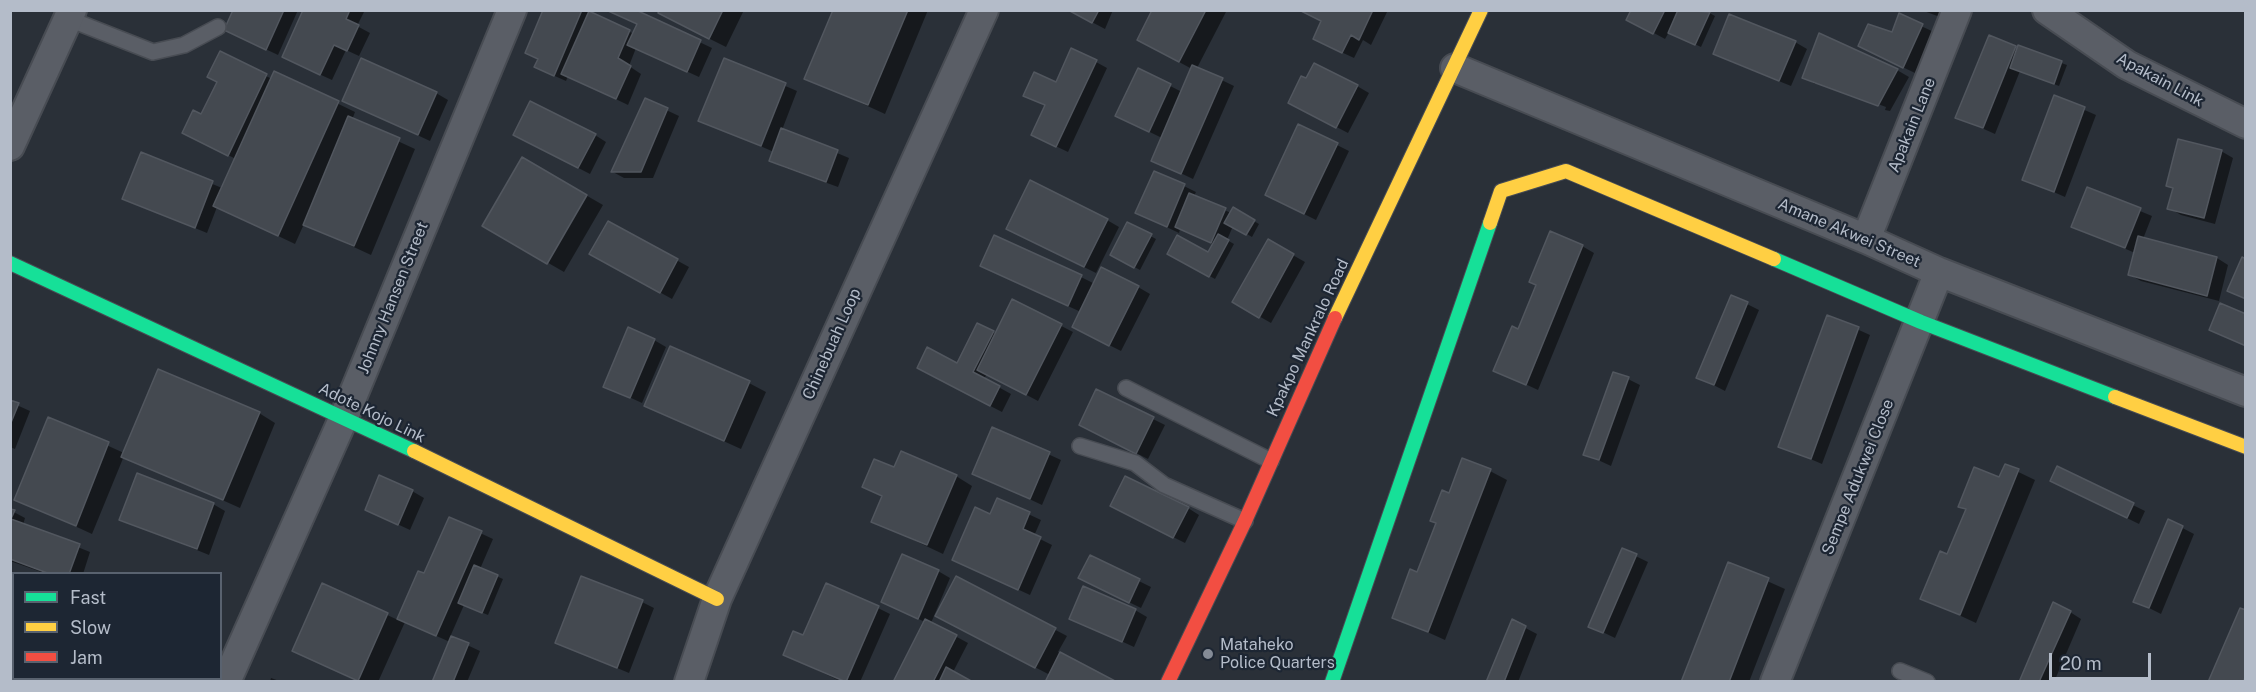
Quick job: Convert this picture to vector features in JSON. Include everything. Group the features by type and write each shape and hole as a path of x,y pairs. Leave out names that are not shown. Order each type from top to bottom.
{"street":[{"name":"Johnny Hansen Street","path":"226,681 344,417 512,10"},
{"name":"Chinebuah Loop","path":"689,681 717,599 984,10"},
{"name":"Kpakpo Mankralo Road","path":"1168,681 1245,522 1270,460 1481,10"},
{"name":"Apakain Lane","path":"1866,239 1957,10"},
{"name":"Apakain Link","path":"2048,10 2127,65 2246,124"},
{"path":"10,146 70,15"},
{"name":"Amane Akwei Street","path":"1455,68 1866,239 1939,272 2246,392"},
{"path":"1332,681 1501,191 1566,171 1921,322 2246,447"},
{"name":"Adote Kojo Link","path":"10,263 344,417 717,599"},
{"name":"Sempe Adukwei Close","path":"1775,681 1921,322 1939,272"}],"lane":[{"path":"70,15 153,52 184,45 218,27"},
{"path":"1126,388 1270,460"},
{"path":"1080,447 1135,463 1164,485 1245,522"},
{"path":"1900,671 1928,681"}],"building":[{"path":"233,10 284,10 266,50 224,30"},
{"path":"303,10 350,10 346,19 359,25 347,51 334,45 320,75 282,57"},
{"path":"543,10 582,10 554,76 534,67 538,59 525,53"},
{"path":"606,10 636,10 701,40 687,72 627,45 637,24"},
{"path":"659,10 723,10 709,39 658,13"},
{"path":"833,10 908,10 868,105 804,79"},
{"path":"1068,10 1099,10 1092,23"},
{"path":"1152,10 1206,10 1179,62 1137,40"},
{"path":"1299,10 1373,10 1359,40 1351,35 1342,53 1313,39 1321,21"},
{"path":"1631,10 1665,10 1653,34 1626,20"},
{"path":"1678,10 1710,12 1695,45 1668,33"},
{"path":"589,11 630,30 618,58 631,66 616,99 561,74"},
{"path":"1899,13 1923,24 1903,68 1858,46 1868,24 1892,32"},
{"path":"1729,14 1796,41 1779,81 1713,54"},
{"path":"1819,33 1898,69 1878,106 1802,78"},
{"path":"1989,35 2016,46 1983,128 1955,118"},
{"path":"2018,45 2062,61 2054,84 2010,68"},
{"path":"1071,48 1097,60 1056,147 1031,135 1045,105 1023,96 1034,72 1056,82"},
{"path":"220,51 267,74 228,156 182,133 193,110 201,114 217,82 207,77"},
{"path":"361,58 437,92 418,135 342,101"},
{"path":"724,58 786,83 761,146 698,121"},
{"path":"1314,63 1358,85 1336,128 1288,103 1301,76 1306,78"},
{"path":"1192,65 1223,78 1181,174 1151,161"},
{"path":"1138,68 1171,84 1149,132 1115,116"},
{"path":"274,71 339,101 278,236 213,206"},
{"path":"2054,95 2085,107 2054,192 2022,180"},
{"path":"645,98 668,108 641,172 611,172"},
{"path":"530,101 596,134 578,168 513,135"},
{"path":"348,116 400,138 354,246 303,225"},
{"path":"1298,124 1338,143 1304,214 1265,195"},
{"path":"781,128 838,150 826,182 769,161"},
{"path":"2178,139 2222,150 2204,218 2167,209 2173,188 2166,186"},
{"path":"141,152 213,181 195,228 122,199"},
{"path":"522,157 587,195 547,264 482,226"},
{"path":"1154,171 1185,184 1167,227 1135,213"},
{"path":"1030,180 1108,219 1084,267 1006,229"},
{"path":"2087,187 2141,208 2125,248 2071,227"},
{"path":"1189,193 1226,208 1211,243 1175,227"},
{"path":"1233,207 1255,220 1246,235 1224,223"},
{"path":"608,221 678,259 660,293 589,254"},
{"path":"1127,222 1152,234 1134,268 1110,255"},
{"path":"1550,231 1583,245 1526,385 1493,371 1512,326 1518,329 1536,285 1529,282"},
{"path":"1218,234 1229,240 1209,277 1167,254 1177,235 1208,252"},
{"path":"994,235 1082,275 1068,306 980,266"},
{"path":"2138,236 2217,257 2207,296 2128,275"},
{"path":"1268,239 1294,254 1259,318 1232,302"},
{"path":"2242,257 2246,259 2246,299 2227,291"},
{"path":"1101,267 1139,286 1109,346 1072,327"},
{"path":"1731,295 1748,302 1714,385 1696,378"},
{"path":"1012,299 1062,324 1026,395 977,370"},
{"path":"2220,303 2246,314 2246,346 2209,330"},
{"path":"1827,315 1859,327 1811,459 1778,447"},
{"path":"977,323 994,331 973,372 1000,386 990,406 917,368 927,347 957,363"},
{"path":"628,327 655,339 630,398 603,387"},
{"path":"670,346 750,381 724,441 644,406"},
{"path":"158,369 260,412 223,500 121,457"},
{"path":"1613,372 1629,377 1599,460 1583,455"},
{"path":"1096,389 1154,417 1136,454 1079,425"},
{"path":"10,400 19,403 10,425"},
{"path":"48,417 109,442 76,526 14,500"},
{"path":"992,427 1050,452 1030,499 972,474"},
{"path":"901,451 957,475 927,545 871,522 882,496 862,487 874,459 894,467"},
{"path":"1462,458 1491,469 1428,632 1392,618 1410,569 1417,572 1436,523 1430,521 1442,490 1449,493"},
{"path":"2005,464 2019,469 1960,615 1920,599 1940,551 1947,554 1966,509 1958,507 1974,467 1999,477"},
{"path":"2057,466 2134,503 2127,518 2050,481"},
{"path":"137,473 214,503 197,549 119,520"},
{"path":"379,475 413,490 398,525 365,510"},
{"path":"1125,476 1189,507 1173,538 1110,506"},
{"path":"997,498 1030,512 1023,529 1041,537 1018,590 952,560 975,507 990,514"},
{"path":"10,509 15,510 11,519 80,544 70,572 45,572 10,559"},
{"path":"449,517 482,531 436,636 397,619 418,571 424,573"},
{"path":"2168,519 2183,526 2149,608 2133,602"},
{"path":"1622,548 1637,554 1603,633 1588,627"},
{"path":"902,554 939,570 918,619 881,602"},
{"path":"1090,555 1140,579 1129,603 1078,578"},
{"path":"1728,562 1769,578 1729,682 1681,682"},
{"path":"474,565 498,575 482,613 458,603"},
{"path":"581,576 643,600 617,668 555,643"},
{"path":"956,576 1056,628 1035,668 935,616"},
{"path":"10,581 12,582 12,630 10,630"},
{"path":"322,583 388,613 358,681 292,651"},
{"path":"826,583 879,606 846,682 783,655 793,631 803,635"},
{"path":"1083,586 1136,609 1122,642 1069,619"},
{"path":"2053,602 2071,611 2039,682 2019,682"},
{"path":"2240,608 2246,610 2246,675 2243,682 2208,682"},
{"path":"925,619 957,635 933,682 893,682"},
{"path":"1512,619 1526,626 1504,682 1486,682"},
{"path":"451,636 469,643 453,682 432,682"},
{"path":"12,651 12,680 30,680 29,682 10,682 10,654"},
{"path":"1060,652 1115,681 1045,682"},
{"path":"946,667 973,682 939,682"},
{"path":"114,680 160,680 160,682 117,682"}],"traffic: fast":[{"path":"1332,682 1490,223"},
{"path":"1774,259 1921,322 2115,397"},
{"path":"10,263 414,451"}],"traffic: slow":[{"path":"1335,318 1481,10"},
{"path":"1490,223 1501,191 1566,171 1774,259"},
{"path":"2115,397 2246,447"},
{"path":"414,451 717,599"}],"traffic: jam":[{"path":"1168,682 1245,521 1335,318"}],"place":[{"name":"Mataheko Police Quarters","path":"1208,654"}]}
